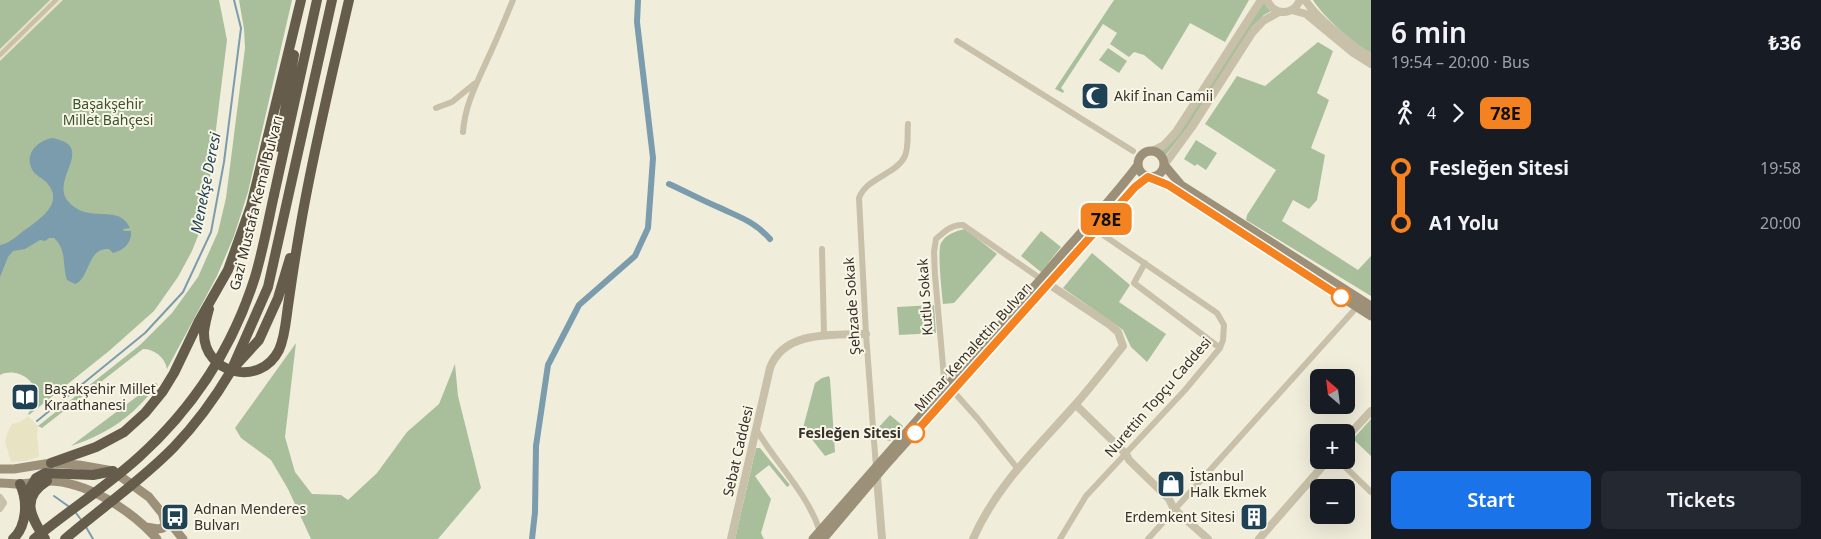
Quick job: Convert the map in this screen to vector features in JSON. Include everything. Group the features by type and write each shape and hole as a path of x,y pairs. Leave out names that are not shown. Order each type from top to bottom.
{"highway":[{"path":"274,195 280,129 303,0"},
{"path":"51,464 89,450 114,438 146,414 164,392 210,301 228,270 252,206 303,0"},
{"name":"Gazi Mustafa Kemal Bulvarı","path":"34,539 139,457 177,419 202,387 239,322 256,276 317,0"},
{"name":"Gazi Mustafa Kemal Bulvarı","path":"65,539 152,468 173,448 197,420 231,371 268,287 332,0"},
{"path":"210,301 204,332 206,342 214,359 224,368 231,371 256,371 270,361 278,352 285,325 300,224 349,0"},
{"path":"231,371 259,340 278,298 300,224"},
{"path":"25,497 36,478 45,473 94,475 113,471"},
{"path":"46,539 31,512 31,500 39,486 47,480"},
{"path":"13,539 23,523 25,497 20,484"}],"main road":[{"path":"1371,306 1180,185 1165,165 1161,155 1133,151 1141,172 1150,178 1168,185 1371,316"},
{"path":"1138,164 1141,156 1150,152"},
{"name":"Mimar Kemalettin Bulvarı","path":"1045,281 1069,245 1100,213 1138,164"},
{"path":"1150,178 1159,175 1165,165"},
{"name":"Mimar Kemalettin Bulvarı","path":"1045,281 1096,230 1135,187 1150,178"},
{"path":"813,539 822,536 1045,281"},
{"path":"0,469 51,464 88,466 113,471 149,497 183,539"},
{"path":"0,483 20,484 47,480 66,483 91,491 122,508 146,526 157,539"},
{"path":"146,526 158,529 163,528 165,523 163,513"}],"street":[{"path":"0,55 56,0"},
{"path":"464,132 464,117 475,82 487,60 513,0"},
{"path":"1150,152 1164,145 1176,132 1262,0"},
{"path":"1267,0 1271,7 1279,12"},
{"path":"1165,165 1192,127 1252,33 1263,21 1279,12 1292,10 1300,0"},
{"path":"1305,0 1315,13 1357,49 1371,58"},
{"path":"1292,10 1306,14 1352,52 1371,64"},
{"path":"957,41 1133,151"},
{"path":"436,108 452,102 465,93 475,82"},
{"name":"Şehzade Sokak","path":"876,472 859,198 866,186 899,164 905,156 908,124"},
{"name":"Kutlu Sokak","path":"949,390 935,275 934,252 936,239 952,227 963,225 1045,281"},
{"name":"Nurettin Topçu Caddesi","path":"1060,539 1086,496 1220,348 1223,340 1224,326 1217,313 1096,230"},
{"path":"822,249 824,335 866,334"},
{"path":"1145,263 1134,282 1220,348"},
{"path":"973,539 979,525 1001,489 1017,468 1076,404 1123,346 1118,332 1110,325 1045,281"},
{"path":"1148,539 1357,307"},
{"name":"Sebat Caddesi","path":"731,539 770,368 774,358 784,348 800,340 824,335"},
{"path":"949,390 978,419 1017,468"},
{"path":"1076,404 1126,454 1128,460 1170,498 1174,509 1208,539"},
{"path":"1355,428 1371,411"},
{"path":"756,429 792,480 816,521 822,536"},
{"path":"1259,539 1320,469"},
{"path":"1347,469 1371,492"},
{"path":"876,472 882,539"},
{"path":"0,497 4,503 0,509"}],"green space":[{"name":"Başakşehir Millet Bahçesi","path":"0,0 219,0 227,40 205,218 192,251 178,277 154,311 109,351 29,415 36,396 32,383 27,378 14,373 0,375"},
{"path":"239,0 292,0 248,192 234,236 217,276 167,369 164,361 158,354 151,350 143,349 42,428 38,426 140,345 172,313 198,277 218,232 226,198 245,48"},
{"path":"1114,0 1249,0 1225,42 1190,23 1162,70 1144,55 1134,52 1129,57 1110,44 1117,33 1103,24 1061,88 1064,91 1063,93 1055,89"},
{"path":"1313,0 1371,0 1371,53 1339,30"},
{"path":"1264,1 1271,11 1252,27 1187,128 1166,155 1161,150"},
{"path":"1318,42 1333,51 1317,93 1329,100 1311,148 1325,155 1317,200 1309,209 1293,200 1282,221 1358,270 1371,256 1371,296 1246,220 1247,215 1276,170 1205,124 1237,76 1265,86"},
{"path":"1108,48 1127,61 1119,73 1099,60"},
{"path":"1196,140 1217,153 1206,170 1184,159"},
{"path":"965,229 997,254 954,303 943,304 940,263 941,243 948,235"},
{"path":"1041,231 1061,247 1041,272 1021,256"},
{"path":"1092,253 1130,285 1119,302 1166,334 1147,362 1131,347 1123,330 1063,288"},
{"path":"934,305 936,333 899,335 897,307"},
{"path":"296,343 285,437 295,472 312,494 341,495 348,500 377,473 407,432 439,404 455,364 458,396 481,488 438,539 311,539 288,489 271,460 241,438 235,428"},
{"path":"829,376 835,452 825,456 803,428 815,383"},
{"path":"155,383 158,384 149,395 120,422 98,435 71,446"},
{"path":"890,415 903,426 890,441 879,438 878,428"},
{"path":"1371,419 1371,456 1355,441 1355,437"},
{"path":"756,448 760,448 790,485 787,487 769,465 755,476 771,499 761,533 764,539 735,539"}],"shaded area":[{"path":"50,0 63,0 0,61 0,49"},
{"path":"28,416 38,426 39,457 11,462 5,442 7,434 12,424 20,422"}],"water":[{"path":"52,138 65,142 71,148 72,155 64,182 67,200 75,208 84,212 118,216 125,220 130,228 123,229 124,231 131,231 129,242 117,252 113,253 109,249 97,253 84,276 75,284 67,280 63,252 54,238 49,238 45,241 40,240 25,249 13,251 8,257 0,277 0,245 12,240 41,218 53,201 51,188 34,173 30,165 33,150 41,142"}],"waterway":[{"name":"Menekşe Deresi","path":"37,421 145,333 183,292 211,232 224,162 241,28 234,0"},
{"path":"532,539 535,512 536,446 548,365 579,305 635,256 648,228 653,158 637,22 638,0"},
{"path":"669,184 746,220 770,239"},
{"name":"Menekşe Deresi","path":"54,496 71,508"},
{"name":"Menekşe Deresi","path":"76,513 82,521"},
{"name":"Menekşe Deresi","path":"86,527 93,539"}],"bus line":[{"name":"78E","path":"915,433 1135,187 1148,177 1162,181 1213,216 1341,297"}],"place":[{"name":"Akif İnan Camii","path":"1095,96"},
{"name":"Başakşehir Millet Kıraathanesi","path":"25,397"},
{"name":"Fesleğen Sitesi","path":"915,433"},
{"name":"İstanbul Halk Ekmek","path":"1171,484"},
{"name":"Adnan Menderes Bulvarı","path":"175,517"},
{"name":"Erdemkent Sitesi","path":"1254,517"}]}
